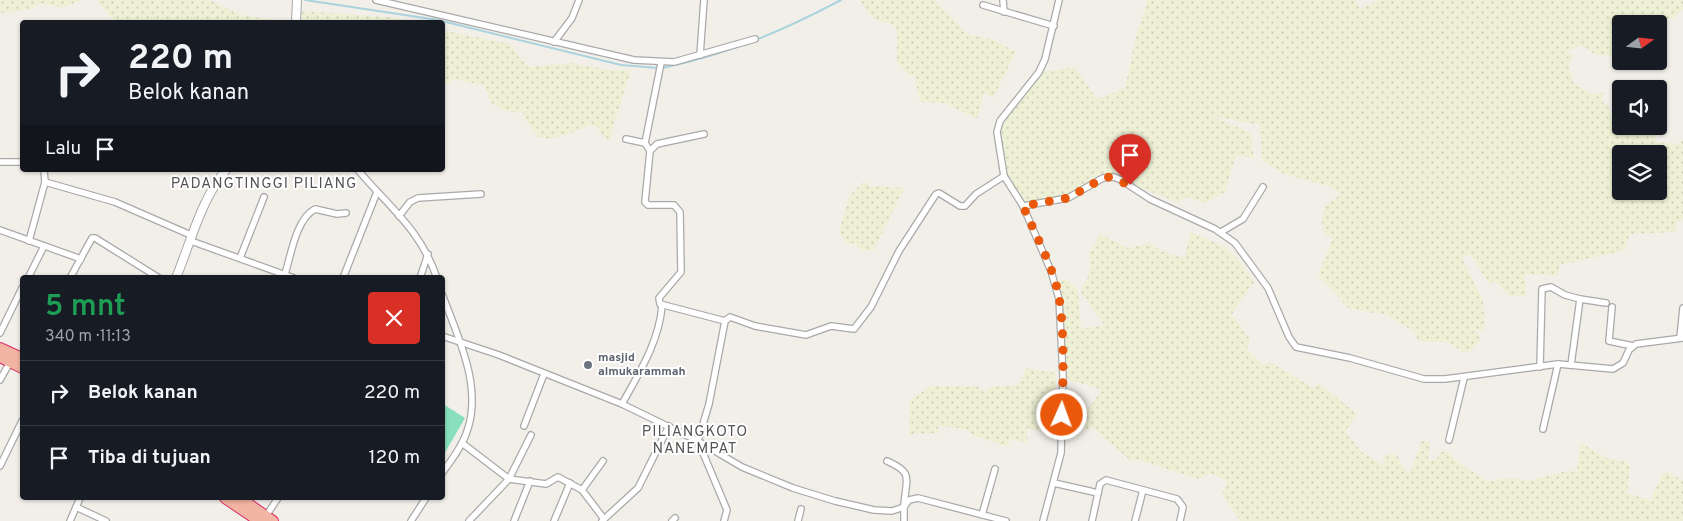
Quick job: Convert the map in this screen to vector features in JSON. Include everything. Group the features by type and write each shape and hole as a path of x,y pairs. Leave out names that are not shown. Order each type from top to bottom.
{"highway":[{"path":"0,348 20,359"},
{"path":"0,358 10,362 20,360"},
{"path":"229,500 266,519"},
{"path":"242,500 266,519"}],"street":[{"path":"376,0 615,57 661,66 755,38"},
{"path":"554,42 572,18 579,0"},
{"path":"700,55 704,0"},
{"path":"1003,0 1004,12"},
{"path":"1043,521 1061,453 1063,376 1059,299 1051,271 1023,206 1001,178 997,129 1000,121 1039,72 1048,50 1059,0"},
{"path":"296,20 297,1"},
{"path":"983,5 1054,26"},
{"path":"645,144 661,66"},
{"path":"622,404 652,347 660,323 662,306 660,298 679,276 682,269 680,212 674,205 648,205 644,202 650,151 657,144 704,134"},
{"path":"626,139 645,144 650,151"},
{"path":"0,162 20,162"},
{"path":"29,241 45,182 44,172"},
{"path":"177,275 208,198 224,172"},
{"path":"360,172 416,234 428,254 436,275"},
{"path":"724,521 727,514 698,441 709,404 725,321 730,317 755,326 806,335 831,326 854,329 871,307 898,251 936,194 939,193 960,206 965,206 976,194 1001,178"},
{"path":"1023,206 1068,198 1098,181 1114,178 1130,185 1150,199 1221,232 1235,243 1259,273 1296,347 1350,358 1424,378 1464,378 1558,364 1615,369 1623,363 1633,346 1644,341 1682,338 1683,308"},
{"path":"45,182 115,202 192,238 285,274 300,229 311,211 315,209 337,214 346,213"},
{"path":"1221,232 1243,219 1263,187"},
{"path":"344,275 376,192"},
{"path":"399,216 410,202 418,198 480,194"},
{"path":"240,258 264,198"},
{"path":"0,230 81,259"},
{"path":"72,275 92,238 95,238 154,275"},
{"path":"30,275 44,246"},
{"path":"421,275 428,254"},
{"path":"1540,367 1542,289 1551,287 1565,295 1609,305 1609,341 1633,346"},
{"path":"0,333 20,292"},
{"path":"1571,364 1580,299"},
{"path":"445,302 460,342 473,395 472,415 462,443 445,469"},
{"path":"662,306 725,321"},
{"path":"445,337 622,404 698,441 742,467 810,494 874,510 892,510 904,506 909,500 918,498 1006,521"},
{"path":"0,380 10,362"},
{"path":"1543,429 1558,364"},
{"path":"524,426 544,374"},
{"path":"1449,440 1464,378"},
{"path":"0,466 20,425"},
{"path":"462,443 509,479 546,484 558,477 570,483 582,490 603,520 638,488 669,426"},
{"path":"469,521 509,479 531,435"},
{"path":"582,490 603,461"},
{"path":"887,461 904,469 907,474 904,521"},
{"path":"982,515 995,469"},
{"path":"1092,521 1100,484 1106,480 1177,499 1183,507 1181,521"},
{"path":"514,521 530,481"},
{"path":"554,521 570,483"},
{"path":"1054,483 1098,492"},
{"path":"1135,521 1143,490"},
{"path":"70,521 79,500"},
{"path":"266,519 277,500"},
{"path":"411,521 425,500"},
{"path":"76,507 106,521"},
{"path":"798,521 801,509"}],"green space":[{"path":"0,0 82,0 63,8 41,3 29,10 0,13"},
{"path":"97,0 209,0 242,15 275,20 113,20"},
{"path":"860,0 935,0 967,34 992,39 1016,52 993,98 984,93 977,119 945,103 920,102 914,75 908,75 897,62 897,34 894,25 876,20 868,14"},
{"path":"1148,0 1355,0 1360,9 1379,0 1683,0 1683,10 1674,18 1668,18 1668,15 1612,15 1612,56 1596,55 1581,45 1567,52 1574,56 1568,64 1574,84 1591,94 1604,93 1601,100 1609,107 1612,120 1612,135 1655,135 1657,142 1677,144 1683,140 1683,220 1676,222 1676,232 1629,234 1626,250 1560,265 1557,276 1525,274 1526,296 1509,296 1495,281 1489,284 1471,255 1462,257 1483,301 1485,331 1475,329 1481,339 1472,350 1464,353 1448,342 1418,341 1414,332 1388,315 1349,309 1318,275 1333,238 1325,236 1322,221 1325,205 1340,195 1331,187 1284,174 1262,161 1260,125 1212,116 1251,133 1254,158 1236,155 1225,192 1205,203 1187,197 1177,202 1121,180 1103,178 1058,201 1023,206 1004,176 1000,121 1039,72 1075,67 1097,99 1125,88 1137,32"},
{"path":"302,11 388,17 402,20 302,20"},
{"path":"445,31 510,44 528,67 571,63 610,70 631,70 609,140 599,132 598,127 589,125 583,129 550,139 537,137 524,117 523,111 516,113 502,109 491,103 484,86 455,79 445,85"},
{"path":"869,181 869,186 904,188 874,250 862,251 854,243 847,244 839,231 850,195 861,184"},
{"path":"1190,232 1223,246 1237,258 1254,282 1232,314 1250,339 1247,349 1263,365 1270,362 1314,388 1319,383 1357,414 1345,432 1362,452 1384,466 1383,458 1388,453 1397,455 1404,469 1410,473 1422,440 1430,442 1428,460 1437,459 1440,451 1450,454 1457,462 1489,482 1498,479 1515,478 1528,481 1563,472 1577,471 1580,443 1607,458 1626,462 1630,468 1627,493 1650,500 1663,473 1667,472 1683,480 1683,521 1240,521 1222,495 1227,481 1211,473 1198,479 1139,460 1131,461 1092,427 1086,430 1079,421 1101,391 1095,387 1068,380 1059,280 1068,280 1078,291 1081,329 1104,325 1080,291 1088,277 1090,266 1089,253 1100,234 1128,248 1150,243 1161,251 1185,258"},
{"path":"1026,368 1056,373 1056,416 1051,417 1046,428 1036,431 1026,428 1028,443 1008,439 1010,446 1002,445 973,435 965,429 938,426 939,433 909,434 910,400 931,386 968,387 976,385 984,392 991,387 1019,385"},
{"path":"445,405 465,418 445,453"}],"waterway":[{"path":"305,0 438,20"},
{"path":"663,68 733,49 798,22 841,0"},
{"path":"445,22 621,65 658,68"}],"place":[{"name":"masjid almukarammah","path":"588,365"}],"district":[{"name":"PADANGTINGGI PILIANG","path":"264,184"},
{"name":"PILIANGKOTO NANEMPAT","path":"695,440"}],"route":[{"path":"1062,415 1063,376 1059,299 1051,271 1023,206 1068,198 1108,177 1121,180 1130,185"}]}
